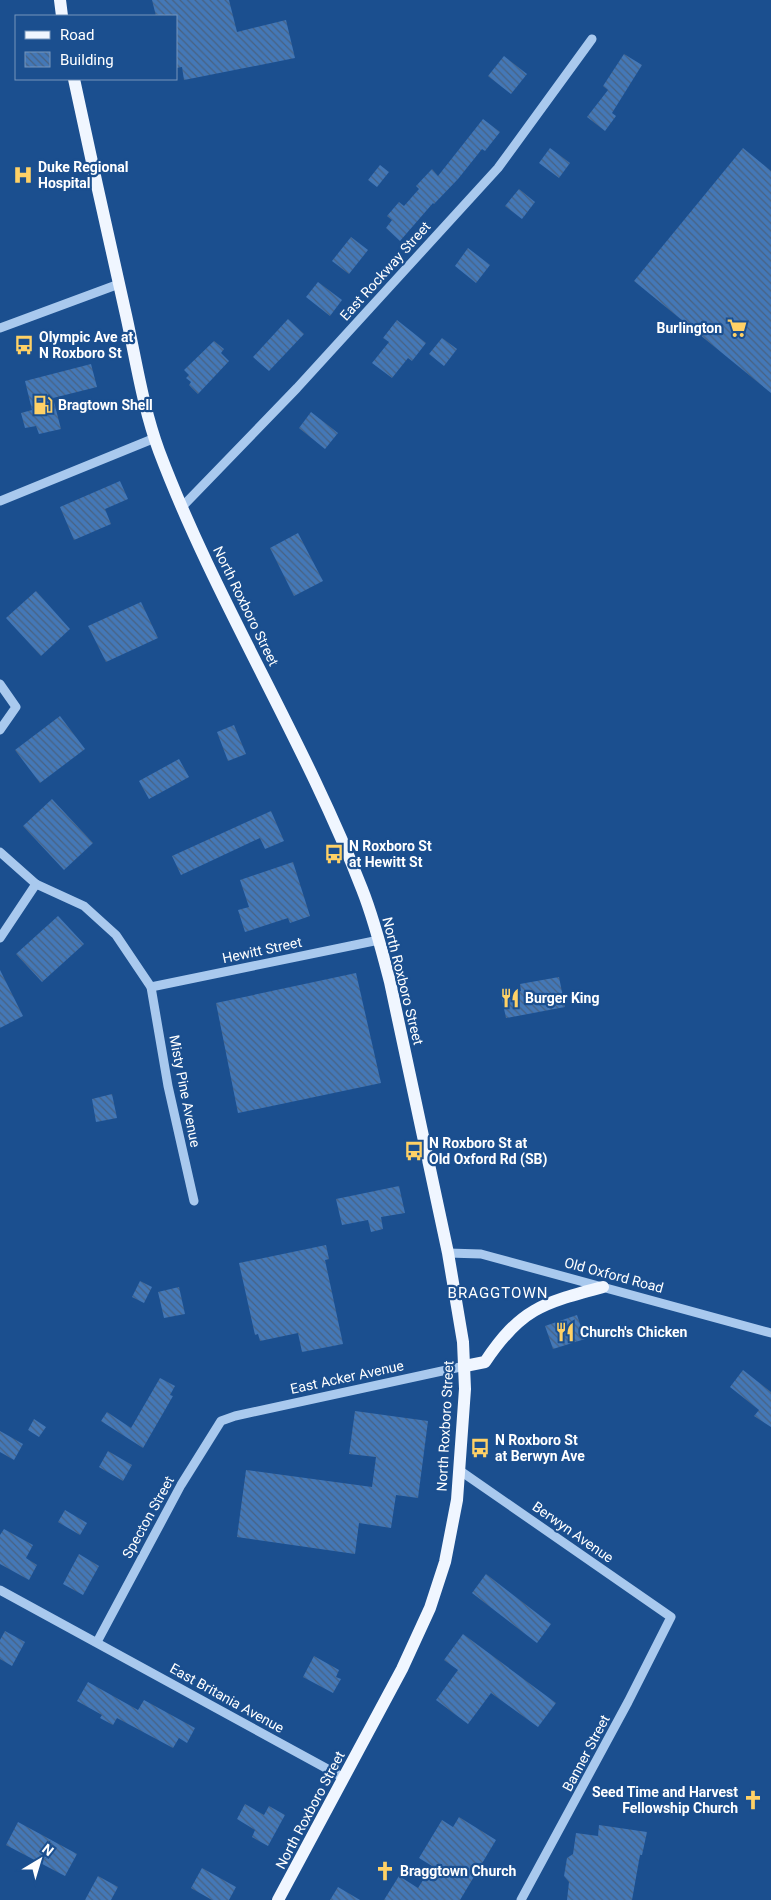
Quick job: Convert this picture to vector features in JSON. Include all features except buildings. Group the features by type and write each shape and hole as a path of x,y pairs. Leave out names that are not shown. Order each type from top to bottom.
{"main road":[{"path":"60,0 62,15"},
{"name":"North Roxboro Street","path":"74,80 155,438 182,508 213,575 313,775 363,891 379,940 390,982 448,1254 465,1366 457,1500 445,1562 430,1608 402,1669 278,1900"},
{"path":"465,1366 486,1362 508,1331 534,1309 563,1297 603,1287"}],"street":[{"name":"East Rockway Street","path":"182,508 297,388 498,168 592,39"},
{"path":"0,328 119,284"},
{"path":"0,501 155,438"},
{"path":"0,684 16,707 0,730"},
{"path":"0,852 36,884 84,906 116,935 151,987"},
{"path":"0,938 36,884"},
{"name":"Hewitt Street","path":"151,987 379,940"},
{"name":"Misty Pine Avenue","path":"151,987 168,1086 194,1201"},
{"name":"Old Oxford Road","path":"448,1254 481,1254 771,1333"},
{"name":"East Acker Avenue","path":"236,1416 465,1366"},
{"name":"Specton Street","path":"97,1642 181,1485 221,1421 236,1416"},
{"name":"Berwyn Avenue","path":"459,1470 671,1618"},
{"name":"East Britania Avenue","path":"0,1590 344,1778"},
{"name":"Banner Street","path":"521,1900 671,1618"}],"place":[{"name":"Duke Regional Hospital","path":"23,175"},
{"name":"Burlington","path":"737,328"},
{"name":"Olympic Ave at N Roxboro St","path":"24,345"},
{"name":"Bragtown Shell","path":"43,405"},
{"name":"N Roxboro St at Hewitt St","path":"334,854"},
{"name":"Burger King","path":"510,998"},
{"name":"N Roxboro St at Old Oxford Rd (SB)","path":"414,1151"},
{"name":"Church's Chicken","path":"565,1332"},
{"name":"N Roxboro St at Berwyn Ave","path":"480,1448"},
{"name":"Seed Time and Harvest Fellowship Church","path":"753,1800"},
{"name":"Braggtown Church","path":"385,1871"}],"district":[{"name":"BRAGGTOWN","path":"498,1293"}]}
